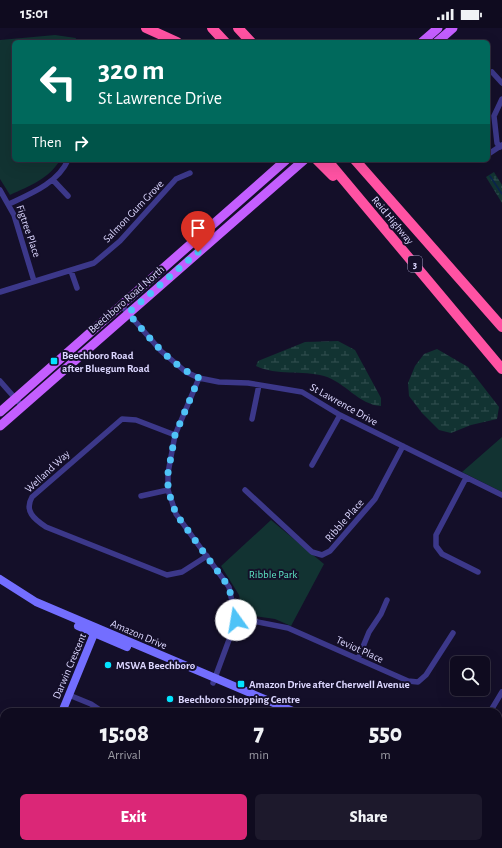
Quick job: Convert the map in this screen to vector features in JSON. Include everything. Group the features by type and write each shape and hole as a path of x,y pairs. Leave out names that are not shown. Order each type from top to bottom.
{"highway":[{"path":"146,28 173,40"},
{"path":"212,28 223,40"},
{"path":"238,28 249,40"},
{"path":"244,28 253,40"},
{"path":"319,162 427,278 465,324"},
{"name":"Reid Highway","path":"330,162 502,369"},
{"name":"Reid Highway","path":"357,162 502,327"}],"main road":[{"path":"424,40 438,28"},
{"path":"439,40 453,28"},
{"name":"Beechboro Road North","path":"0,412 284,162"},
{"name":"Beechboro Road North","path":"0,426 302,162"}],"street":[{"path":"492,72 502,83"},
{"path":"490,153 501,146 497,143 494,116 502,99"},
{"path":"9,204 53,180 66,166 67,162"},
{"name":"Salmon Gum Grove","path":"0,292 94,263 120,241 176,180 190,173"},
{"path":"53,180 68,196"},
{"name":"Figtree Place","path":"0,190 14,215 34,281"},
{"path":"71,271 77,288"},
{"name":"St Lawrence Drive","path":"121,306 173,363 186,372 199,378 219,382 259,385 302,392 340,415 502,495"},
{"path":"199,378 175,435 168,473 168,490 176,514 229,587 236,620 213,681"},
{"path":"0,381 22,406"},
{"path":"252,419 259,385"},
{"path":"312,464 340,415"},
{"name":"Welland Way","path":"175,435 136,420 122,419 32,496 28,503 28,509 32,516 46,527 167,575 182,572 207,556"},
{"name":"Ribble Place","path":"245,490 312,552 322,555 330,551 369,508 403,446"},
{"path":"466,478 436,535 436,546 442,554 478,572"},
{"path":"141,496 168,490"},
{"name":"Amazon Drive","path":"0,580 36,602 95,631"},
{"name":"Amazon Drive","path":"0,586 30,604 273,708"},
{"path":"358,659 370,632 382,614 387,600"},
{"name":"Teviot Place","path":"236,620 248,620 288,628 408,681 418,682 426,675 453,633"},
{"name":"Darwin Crescent","path":"64,708 95,631"},
{"name":"Amazon Drive","path":"213,681 284,708"},
{"path":"492,708 502,692"},
{"path":"69,695 97,708"}],"green space":[{"path":"55,35 76,38 76,40 12,40 12,162 59,162 44,177 10,195 0,179 0,40"},
{"path":"494,172 502,185 502,203 486,177"},
{"path":"338,341 355,350 381,398 381,406 366,402 339,383 324,376 307,373 272,371 256,366 258,361 305,342"},
{"path":"437,349 468,367 499,407 497,419 471,425 451,433 439,430 422,413 409,396 408,383 415,366 424,354"},
{"path":"502,437 502,492 462,472"},
{"name":"Ribble Park","path":"271,520 324,564 291,626 275,619 246,615 242,610 239,595 221,566"}],"waterway":[{"path":"490,176 502,194"}],"place":[{"name":"Beechboro Road after Bluegum Road","path":"54,361"},
{"name":"MSWA Beechboro","path":"108,665"},
{"name":"Amazon Drive after Cherwell Avenue","path":"241,684"},
{"name":"Beechboro Shopping Centre","path":"170,699"}],"route":[{"path":"198,252 128,313 173,363 186,372 199,378 175,435 168,473 168,490 176,514 229,587 236,620"}]}
